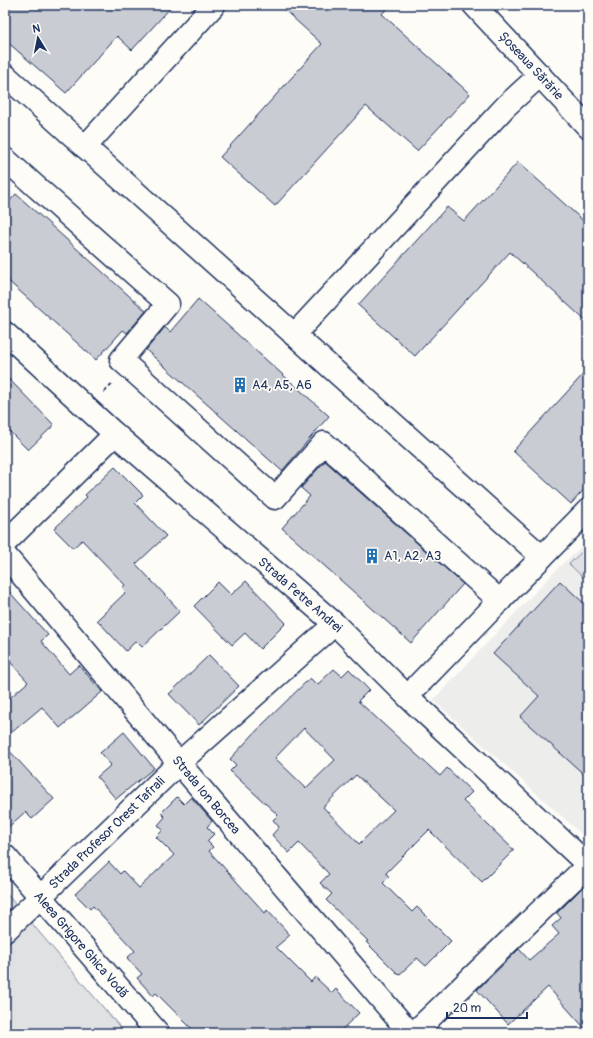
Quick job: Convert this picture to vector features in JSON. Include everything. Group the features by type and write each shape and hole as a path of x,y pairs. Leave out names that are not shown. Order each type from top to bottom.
{"street":[{"path":"85,147 214,5"},
{"name":"Șoseaua Sărărie","path":"474,5 588,127"},
{"path":"294,335 501,111 540,74"},
{"path":"5,75 542,557"},
{"path":"5,159 168,304 122,360 276,498 324,443 500,601"},
{"name":"Strada Petre Andrei","path":"5,333 115,434 335,624 408,697 588,865"},
{"path":"5,542 115,434"},
{"path":"418,685 588,510"},
{"name":"Strada Ion Borcea","path":"5,555 179,763 410,1033"},
{"name":"Strada Profesor Orest Tafrali","path":"5,931 179,763 335,624"},
{"name":"Aleea Grigore Ghica Vodă","path":"5,856 158,1033"},
{"path":"414,1033 588,865"}],"path":[{"path":"88,410 129,366"}],"shaded area":[{"path":"588,541 588,840 433,700 559,567"},
{"path":"588,546 588,582 569,564"},
{"path":"5,892 125,1033 5,1033"}],"building":[{"path":"5,5 173,5 132,50 117,36 66,93 5,40"},
{"path":"279,5 390,5 382,14 470,94 417,151 366,106 275,206 220,157 322,44"},
{"path":"518,162 588,225 588,323 510,252 415,356 358,305 447,207 464,221"},
{"path":"16,194 146,311 127,333 123,330 96,360 5,278 5,206"},
{"name":"A4, A5, A6","path":"198,299 329,416 282,471 146,350 165,327 170,332"},
{"path":"588,369 588,485 571,504 513,451"},
{"path":"5,375 54,425 28,450 5,427"},
{"name":"A1, A2, A3","path":"325,461 463,584 411,643 282,528 310,496 301,488"},
{"path":"115,467 143,495 135,503 166,536 136,564 180,611 142,647 136,641 126,651 97,620 126,592 122,588 125,585 82,540 73,548 54,529 87,497 85,495"},
{"path":"246,581 286,623 260,649 245,633 232,645 194,606 218,582 231,595"},
{"path":"560,581 588,607 588,778 520,717 539,696 493,654"},
{"path":"5,587 48,635 41,641 69,674 79,665 102,692 60,728 42,707 5,738 5,702 28,682 5,656"},
{"path":"209,655 239,686 199,725 169,694"},
{"path":"334,669 342,676 349,669 369,690 358,701 440,776 447,768 472,792 463,801 514,850 482,882 429,830 386,873 389,877 383,883 412,912 417,907 451,941 426,966 417,958 399,975 366,942 368,941 326,900 332,894 320,883 329,874 299,843 289,853 272,835 279,827 273,820 278,815 230,771 236,765 230,759 263,724 310,678 317,685","holes":["304,728 335,760 306,788 275,758","356,775 394,810 359,844 323,807"]},
{"path":"124,732 154,768 116,799 97,777 111,765 100,753"},
{"path":"5,746 54,799 32,819 25,812 5,830"},
{"path":"177,797 184,804 191,797 212,821 207,827 214,834 207,841 213,847 209,851 265,913 267,910 290,935 276,947 311,982 315,977 332,993 336,989 359,1013 338,1033 196,1033 156,993 153,996 137,978 142,974 127,958 135,951 93,906 90,909 75,894 109,862 120,874 123,871 139,888 174,855 156,837 163,830 158,825 165,817 161,813"},
{"path":"588,882 588,1032 548,987 508,1024 477,990 519,949 529,960 559,934 552,926 561,918 557,913"}],"place":[{"name":"A4, A5, A6","path":"240,385"},
{"name":"A1, A2, A3","path":"372,556"}]}
